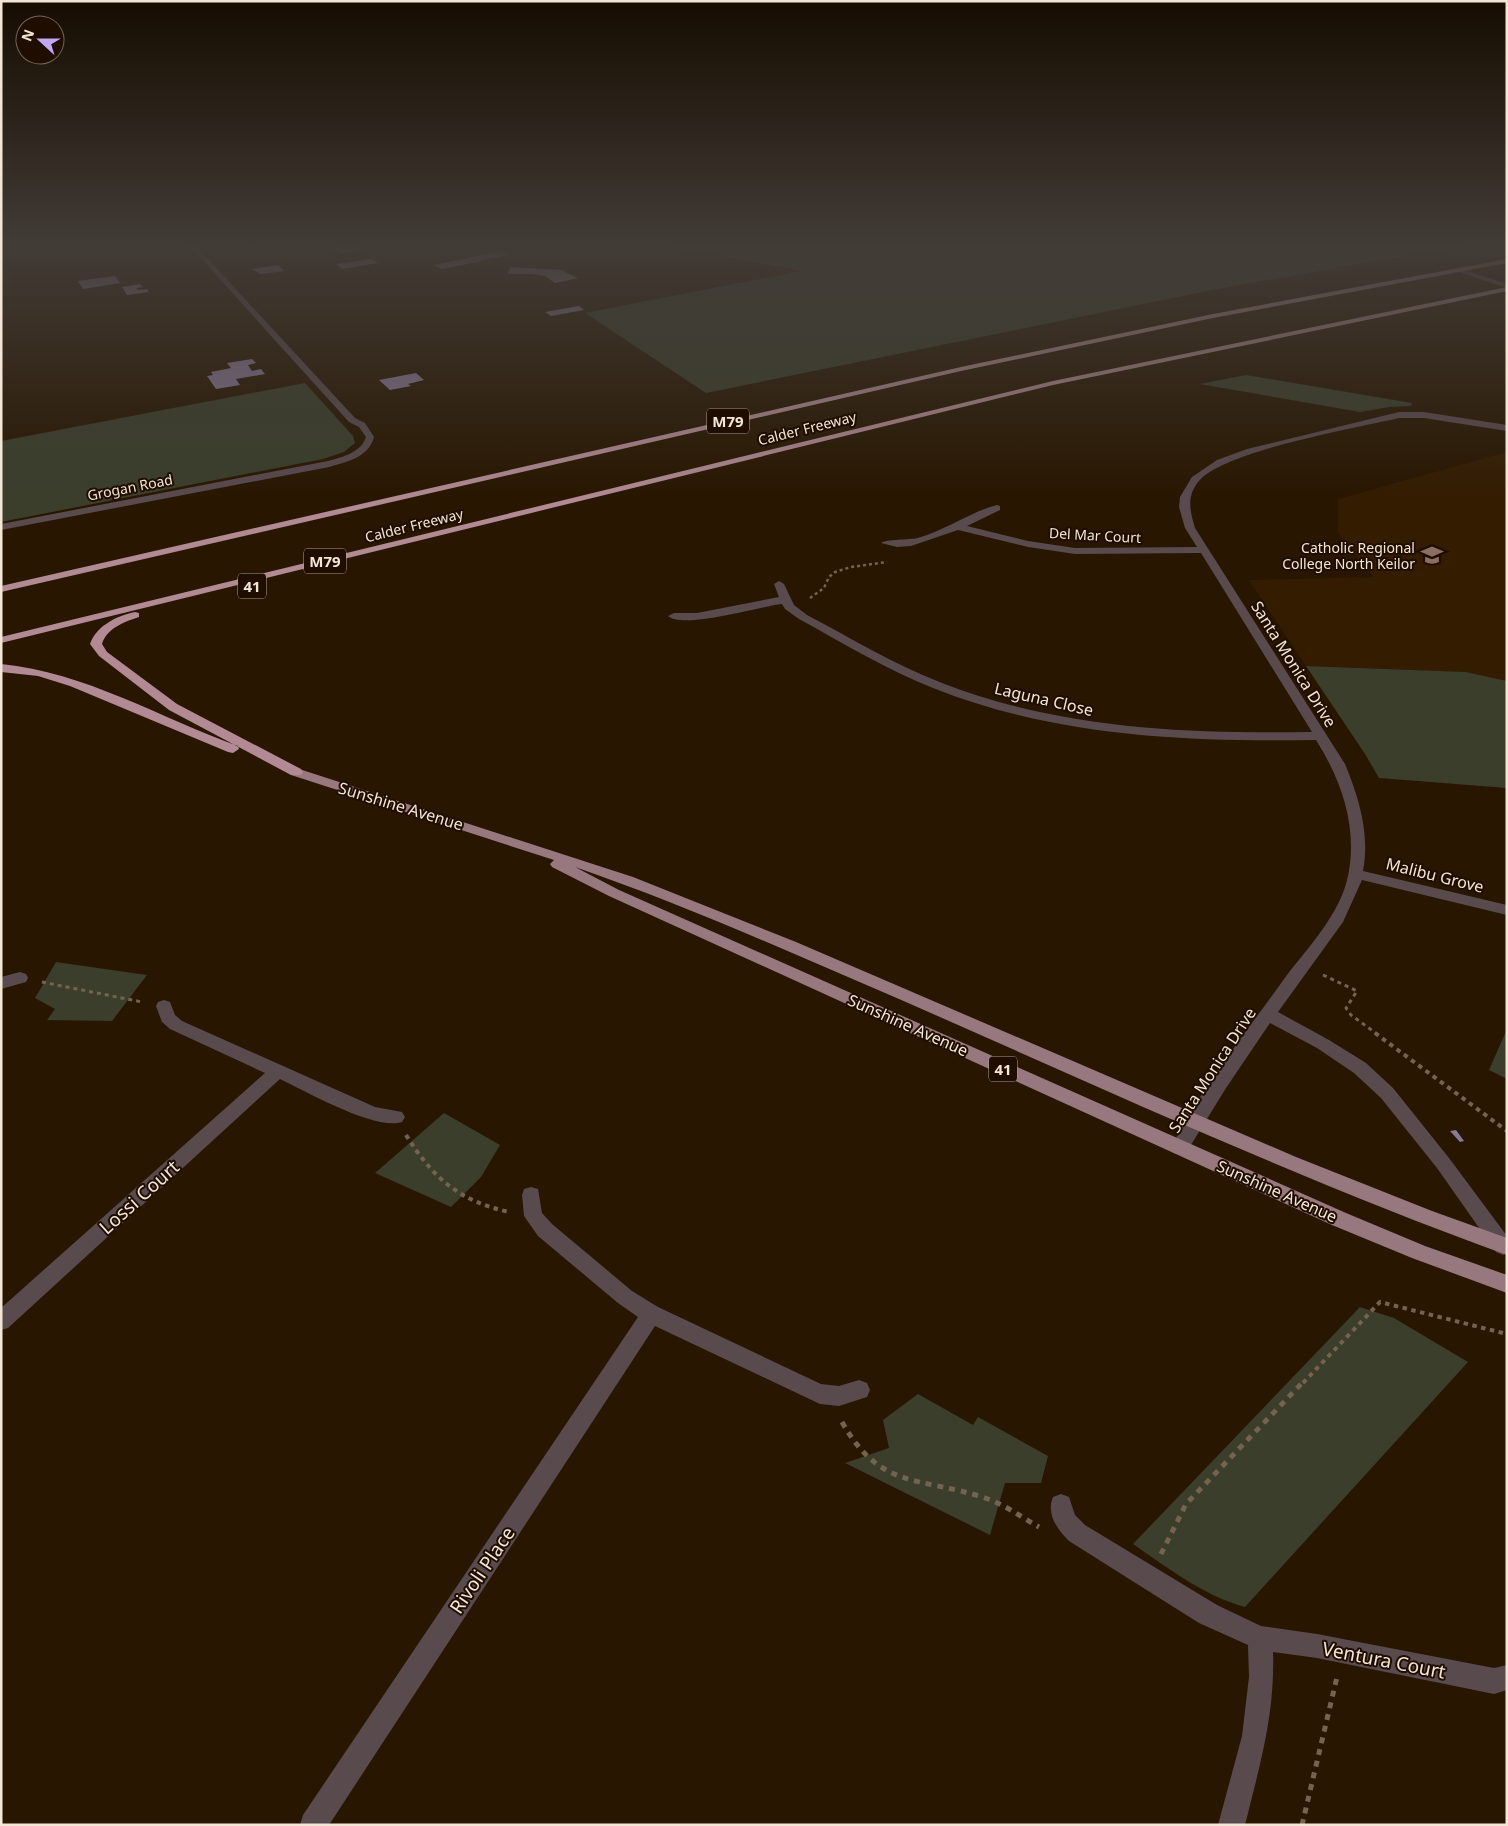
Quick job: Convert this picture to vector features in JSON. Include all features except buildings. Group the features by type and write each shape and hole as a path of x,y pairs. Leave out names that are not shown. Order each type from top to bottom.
{"highway":[{"name":"Calder Freeway","path":"1,589 905,381 1146,330"},
{"name":"Calder Freeway","path":"1,640 1054,383 1302,330"},
{"name":"41","path":"296,772 232,740 159,698 103,654 96,644 98,636 118,622 137,615 571,507 616,495 649,482"},
{"name":"41","path":"1,668 44,673 73,682 195,735 296,772"}],"main road":[{"name":"Sunshine Avenue","path":"296,772 628,880 791,946 1195,1122 1373,1196 1505,1247"},
{"name":"Sunshine Avenue","path":"506,839 614,893 1339,1219 1419,1252 1507,1284"}],"street":[{"name":"Grogan Road","path":"1,527 329,464 358,449 360,441 352,420 270,330"},
{"name":"Santa Monica Drive","path":"1180,1148 1195,1122 1268,1014 1341,910 1355,874 1357,836 1352,797 1338,764 1203,550 1186,517 1185,497 1195,479 1206,470 1234,456 1400,415 1424,415 1507,428"},
{"path":"886,543 897,545 958,527 997,508"},
{"name":"Del Mar Court","path":"958,527 1028,544 1075,551 1203,550"},
{"name":"Laguna Close","path":"779,584 785,600 797,613 907,672 968,697 1019,712 1088,727 1130,733 1216,737 1321,736"},
{"path":"674,616 690,617 753,604 785,600"},
{"name":"Malibu Grove","path":"1355,874 1507,910"},
{"path":"1,983 20,978"},
{"path":"164,1006 168,1018 176,1024 373,1114 396,1117"},
{"path":"1268,1014 1323,1044 1360,1068 1387,1093 1448,1170 1505,1247"},
{"name":"Lossi Court","path":"1,1321 278,1072"},
{"path":"531,1195 533,1216 545,1230 608,1284 651,1314 709,1340 808,1390 820,1394 839,1396 859,1390"},
{"name":"Rivoli Place","path":"313,1825 651,1314"},
{"path":"1061,1505 1062,1516 1071,1529"},
{"name":"Ventura Court","path":"1071,1529 1208,1614 1260,1638 1343,1651 1494,1681 1507,1677"},
{"path":"1231,1825 1255,1736 1261,1677 1260,1638"}],"path":[{"path":"785,600 809,599 824,588 831,574 841,569 891,561 900,554 897,545"},
{"path":"1302,965 1357,990 1346,1008 1351,1015 1507,1132"},
{"path":"20,978 164,1006"},
{"path":"396,1117 427,1168 457,1194 493,1209 533,1216"},
{"path":"1150,1579 1172,1529 1186,1504 1380,1302 1507,1334"},
{"path":"839,1396 841,1419 848,1434 868,1457 888,1472 920,1484 970,1494 994,1502 1053,1535 1071,1529"},
{"path":"1302,1825 1343,1651"}],"shaded area":[{"name":"Catholic Regional College North Keilor","path":"1507,452 1507,681 1466,672 1306,666 1249,580 1374,577 1338,533 1338,499"}],"green space":[{"path":"611,330 1014,330 706,393"},
{"path":"1246,375 1412,403 1411,406 1389,407 1360,412 1200,384"},
{"path":"305,383 353,436 355,443 344,452 323,459 1,522 1,441"},
{"path":"1306,666 1466,672 1507,681 1507,788 1379,778"},
{"path":"56,962 147,975 112,1021 47,1020 55,1009 35,998"},
{"path":"1507,1029 1507,1079 1489,1070"},
{"path":"444,1113 500,1145 481,1177 451,1207 375,1173"},
{"path":"1360,1307 1394,1318 1468,1362 1245,1607 1201,1589 1133,1544"},
{"path":"918,1394 973,1425 978,1417 1048,1456 1041,1483 1005,1483 990,1535 845,1463 889,1448 883,1420"}],"place":[{"name":"Catholic Regional College North Keilor","path":"1432,555"}]}
